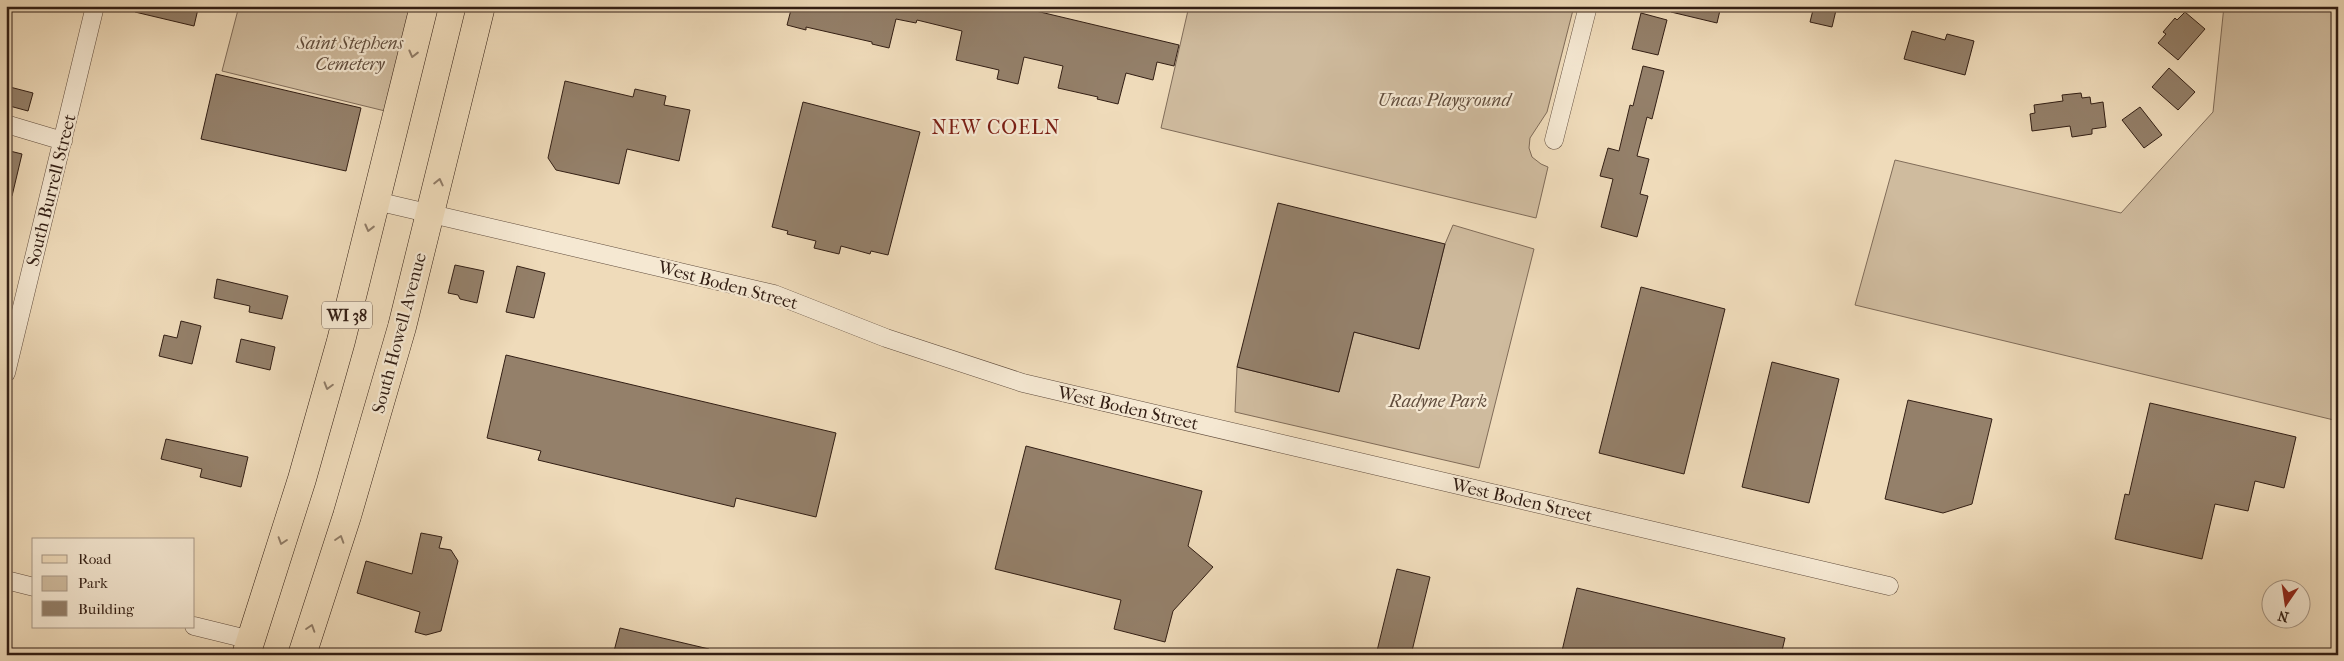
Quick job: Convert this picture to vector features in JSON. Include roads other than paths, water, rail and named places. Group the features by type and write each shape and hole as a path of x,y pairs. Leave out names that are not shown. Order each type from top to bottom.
{"main road":[{"name":"WI 38","path":"249,647 302,479 341,341 424,6"},
{"name":"South Howell Avenue","path":"302,655 352,500 402,327 481,6"}],"street":[{"name":"South Burrell Street","path":"6,373 96,6"},
{"path":"1554,140 1588,6"},
{"path":"6,124 64,141"},
{"name":"West Boden Street","path":"376,201 774,294 886,338 1023,383 1889,586"},
{"path":"6,580 32,586"},
{"path":"195,626 249,647"}],"district":[{"name":"NEW COELN","path":"996,127"}],"park label":[{"name":"Saint Stephens Cemetery","path":"350,53"},
{"name":"Uncas Playground","path":"1444,100"},
{"name":"Radyne Park","path":"1438,401"}]}
